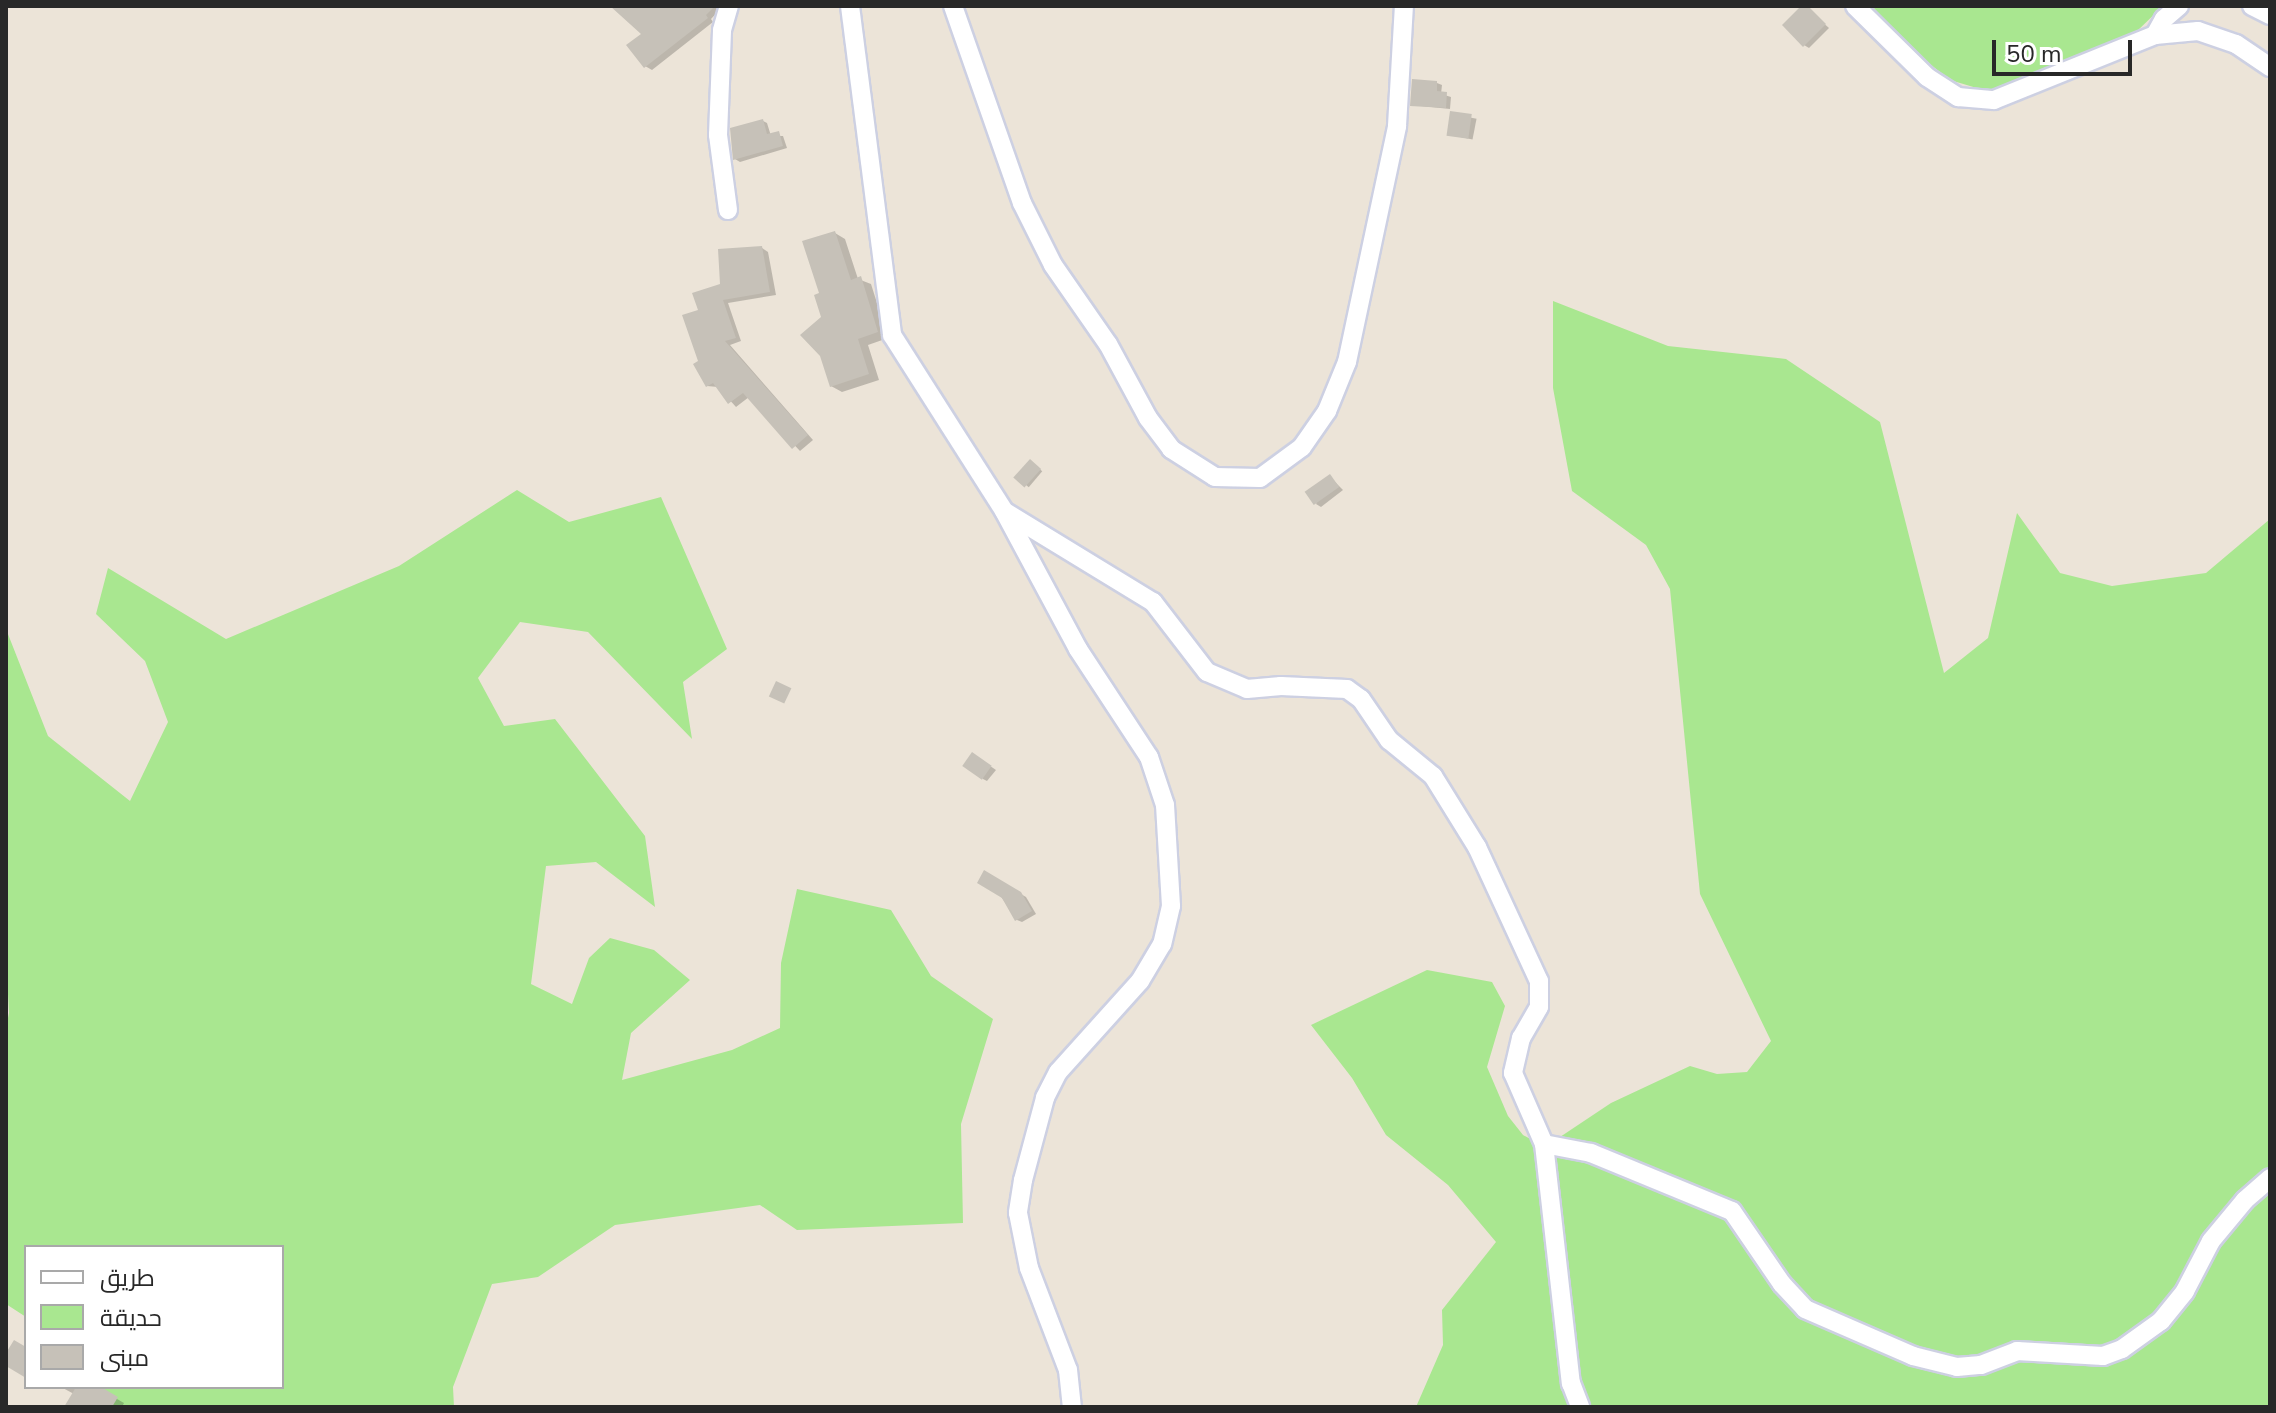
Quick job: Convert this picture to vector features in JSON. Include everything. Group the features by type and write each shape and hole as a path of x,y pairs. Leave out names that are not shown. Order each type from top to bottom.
{"street":[{"path":"728,210 718,135 722,30 729,6"},
{"path":"850,6 892,335 1004,511 1078,649 1149,757 1165,805 1171,906 1162,944 1140,981 1058,1072 1045,1098 1023,1180 1018,1213 1029,1268 1068,1370 1072,1407"},
{"path":"953,6 1022,203 1053,265 1108,344 1148,418 1171,449 1215,477 1260,478 1302,447 1327,411 1347,362 1397,126 1404,6"},
{"path":"1855,6 1927,77 1958,97 1994,100 2155,35 2198,31 2236,44 2270,67"},
{"path":"2155,35 2164,19 2179,6"},
{"path":"2252,6 2270,15"},
{"path":"1004,511 1153,602 1207,672 1247,689 1258,686 1347,689 1361,699 1389,740 1433,776 1477,847 1539,981 1539,1007 1521,1038 1513,1073 1544,1144 1571,1383 1580,1407"},
{"path":"1544,1144 1591,1153 1732,1211 1782,1284 1805,1309 1913,1356 1957,1367 1981,1365 2017,1351 2103,1356 2122,1349 2161,1321 2185,1291 2211,1241 2245,1200 2270,1178"}],"green space":[{"path":"1872,6 2163,6 2135,33 1990,92 1950,80 1911,49"},
{"path":"1553,301 1668,346 1786,359 1880,422 1944,673 1988,638 2017,513 2060,573 2112,586 2206,573 2270,519 2270,1407 1416,1407 1443,1345 1442,1310 1496,1242 1448,1185 1386,1135 1352,1078 1311,1025 1427,970 1492,982 1505,1006 1487,1067 1508,1116 1523,1135 1545,1147 1611,1103 1690,1066 1717,1074 1747,1072 1771,1041 1700,894 1670,589 1646,545 1572,491 1553,388"},
{"path":"517,490 569,522 661,497 727,649 683,682 692,739 588,632 520,622 478,678 504,726 555,719 645,836 655,907 596,862 546,866 531,984 572,1004 589,958 610,938 654,950 690,980 631,1033 622,1080 732,1050 780,1028 781,963 797,889 891,910 931,976 993,1019 961,1124 963,1223 797,1230 760,1205 615,1225 538,1277 492,1284 453,1387 454,1407 82,1407 90,1389 284,1389 284,1245 24,1245 24,1316 6,1304 6,1028 9,1013 6,956 6,629 48,736 130,801 168,722 145,661 96,614 108,568 226,639 399,566"}],"building":[{"path":"610,6 715,6 706,15 708,18 644,68 626,45 641,34"},
{"path":"1801,6 1808,6 1826,24 1803,47 1782,25"},
{"path":"1412,79 1437,81 1437,91 1447,92 1446,108 1410,106"},
{"path":"1450,111 1472,114 1468,139 1447,136"},
{"path":"763,119 767,134 779,131 783,146 733,160 730,128"},
{"path":"835,231 851,280 861,276 878,332 858,339 869,374 830,387 820,356 800,335 821,317 814,295 819,293 802,241"},
{"path":"762,246 770,292 723,300 736,338 725,341 808,435 792,449 743,393 728,404 713,383 706,387 693,364 698,361 682,315 698,310 692,293 720,284 718,249"},
{"path":"1030,459 1041,469 1024,488 1013,478"},
{"path":"1330,474 1339,487 1314,505 1305,492"},
{"path":"776,681 791,688 784,704 769,696"},
{"path":"972,752 992,766 982,780 962,766"},
{"path":"984,870 1021,892 1032,911 1015,921 1002,898 977,883"},
{"path":"14,1340 24,1346 24,1377 6,1366 6,1353"},
{"path":"75,1389 104,1389 118,1397 112,1407 64,1407"}]}
